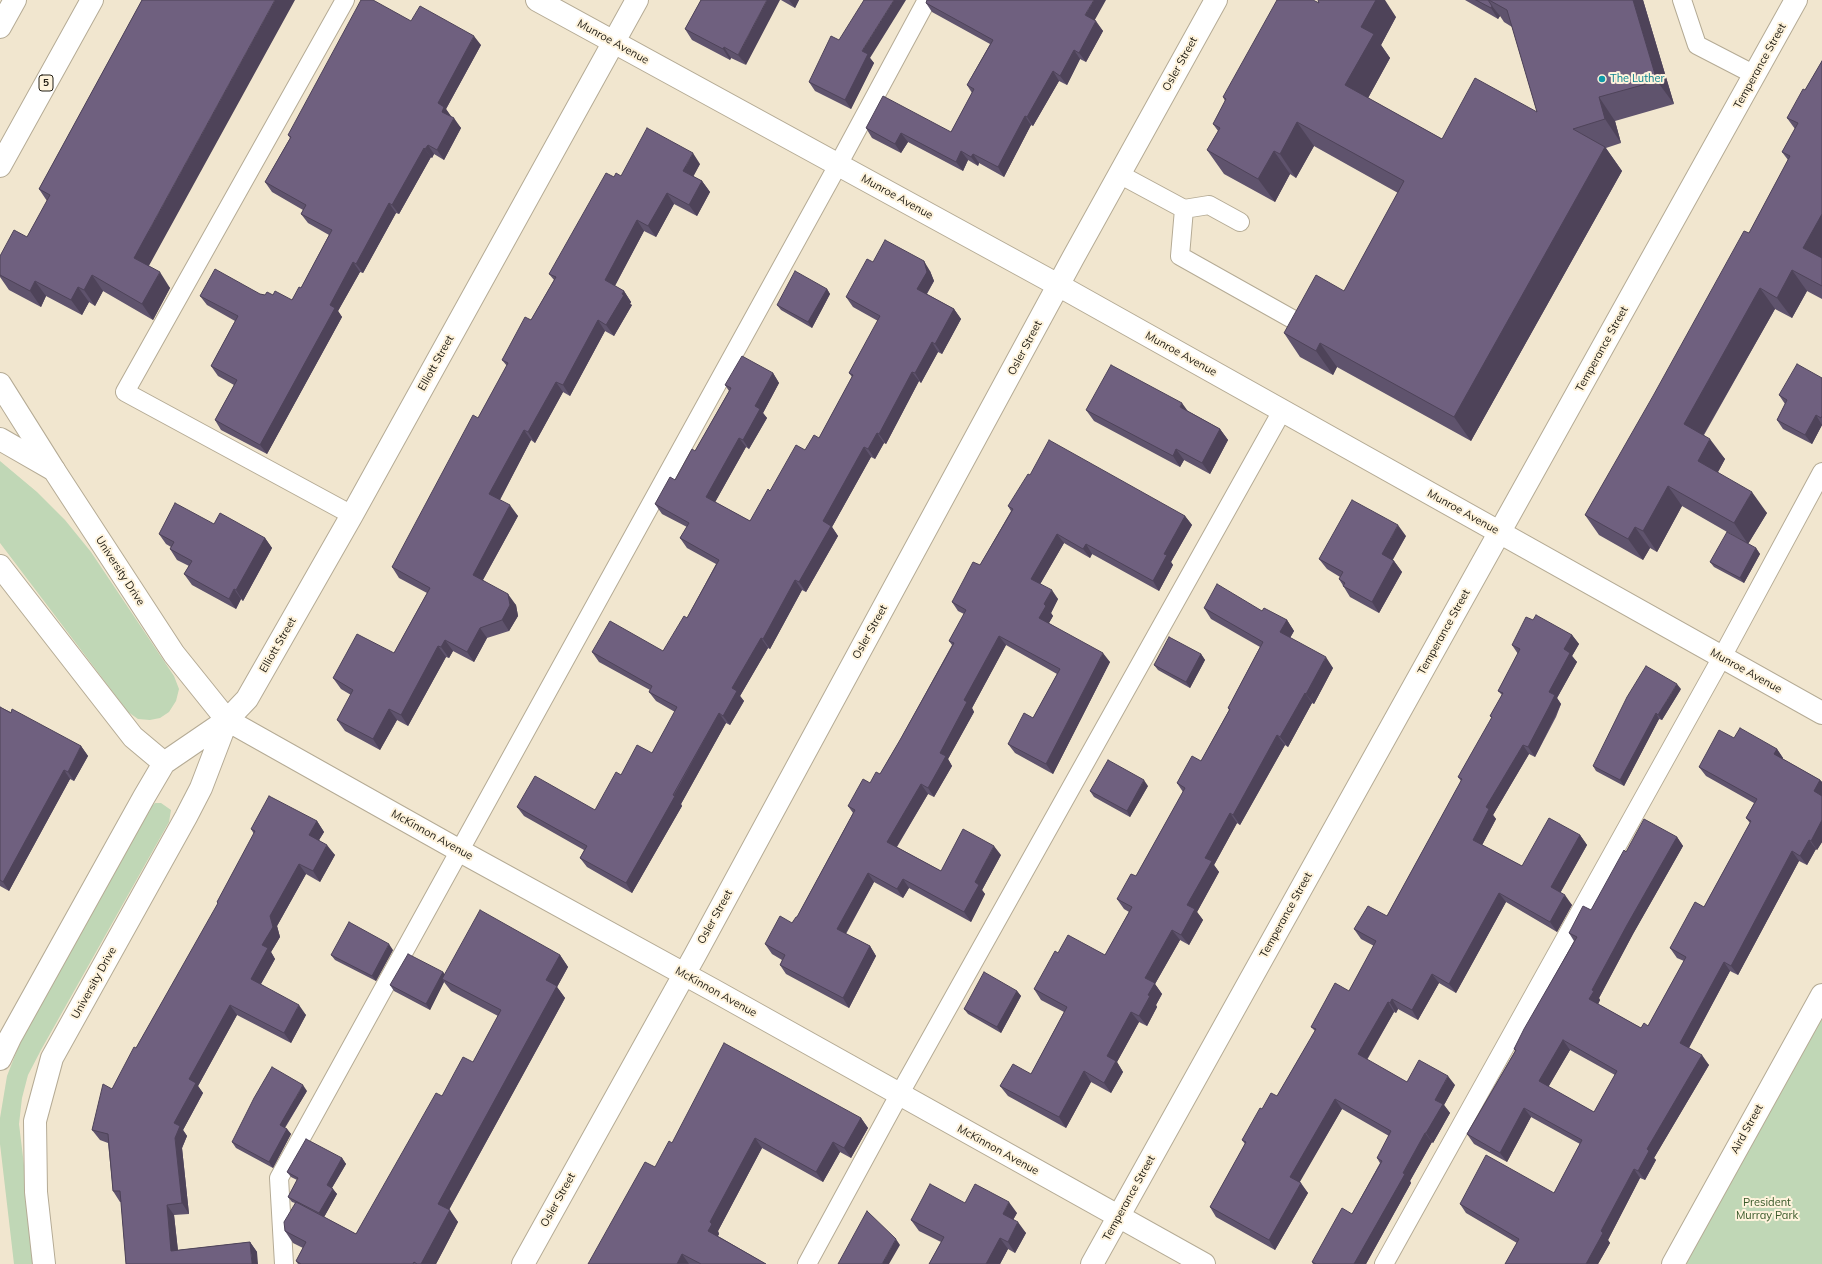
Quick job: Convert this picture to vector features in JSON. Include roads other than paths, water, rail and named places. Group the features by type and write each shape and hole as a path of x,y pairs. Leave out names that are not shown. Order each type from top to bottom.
{"street":[{"path":"0,27 15,0"},
{"name":"5","path":"0,166 92,0"},
{"name":"Munroe Avenue","path":"537,0 1058,285 1822,713"},
{"name":"Elliott Street","path":"227,720 247,699 352,515 637,0"},
{"name":"Osler Street","path":"523,1264 684,974 1058,285 1216,0"},
{"name":"Temperance Street","path":"1092,1264 1796,0"},
{"path":"0,384 54,470"},
{"name":"University Drive","path":"0,439 54,470 174,654 227,720 201,788 192,806 52,1058 34,1121 36,1192 44,1264"},
{"path":"3,577 133,737 164,763"},
{"path":"0,1059 10,1038 124,831 164,763 227,720"},
{"name":"McKinnon Avenue","path":"227,720 1204,1264"},
{"name":"Aird Street","path":"1673,1264 1822,994"}],"lane":[{"path":"345,0 125,392 352,515"},
{"path":"284,1264 279,1178 838,165 927,0"},
{"path":"1682,0 1697,45 1754,75"},
{"path":"1119,174 1184,209 1209,205 1240,222"},
{"path":"1184,209 1180,256 1294,320"},
{"path":"807,1264 1282,411"},
{"path":"1384,1264 1722,657 1822,472"}],"place":[{"name":"The Luther","path":"1602,79"}],"park label":[{"name":"President Murray Park","path":"1767,1209"}]}
